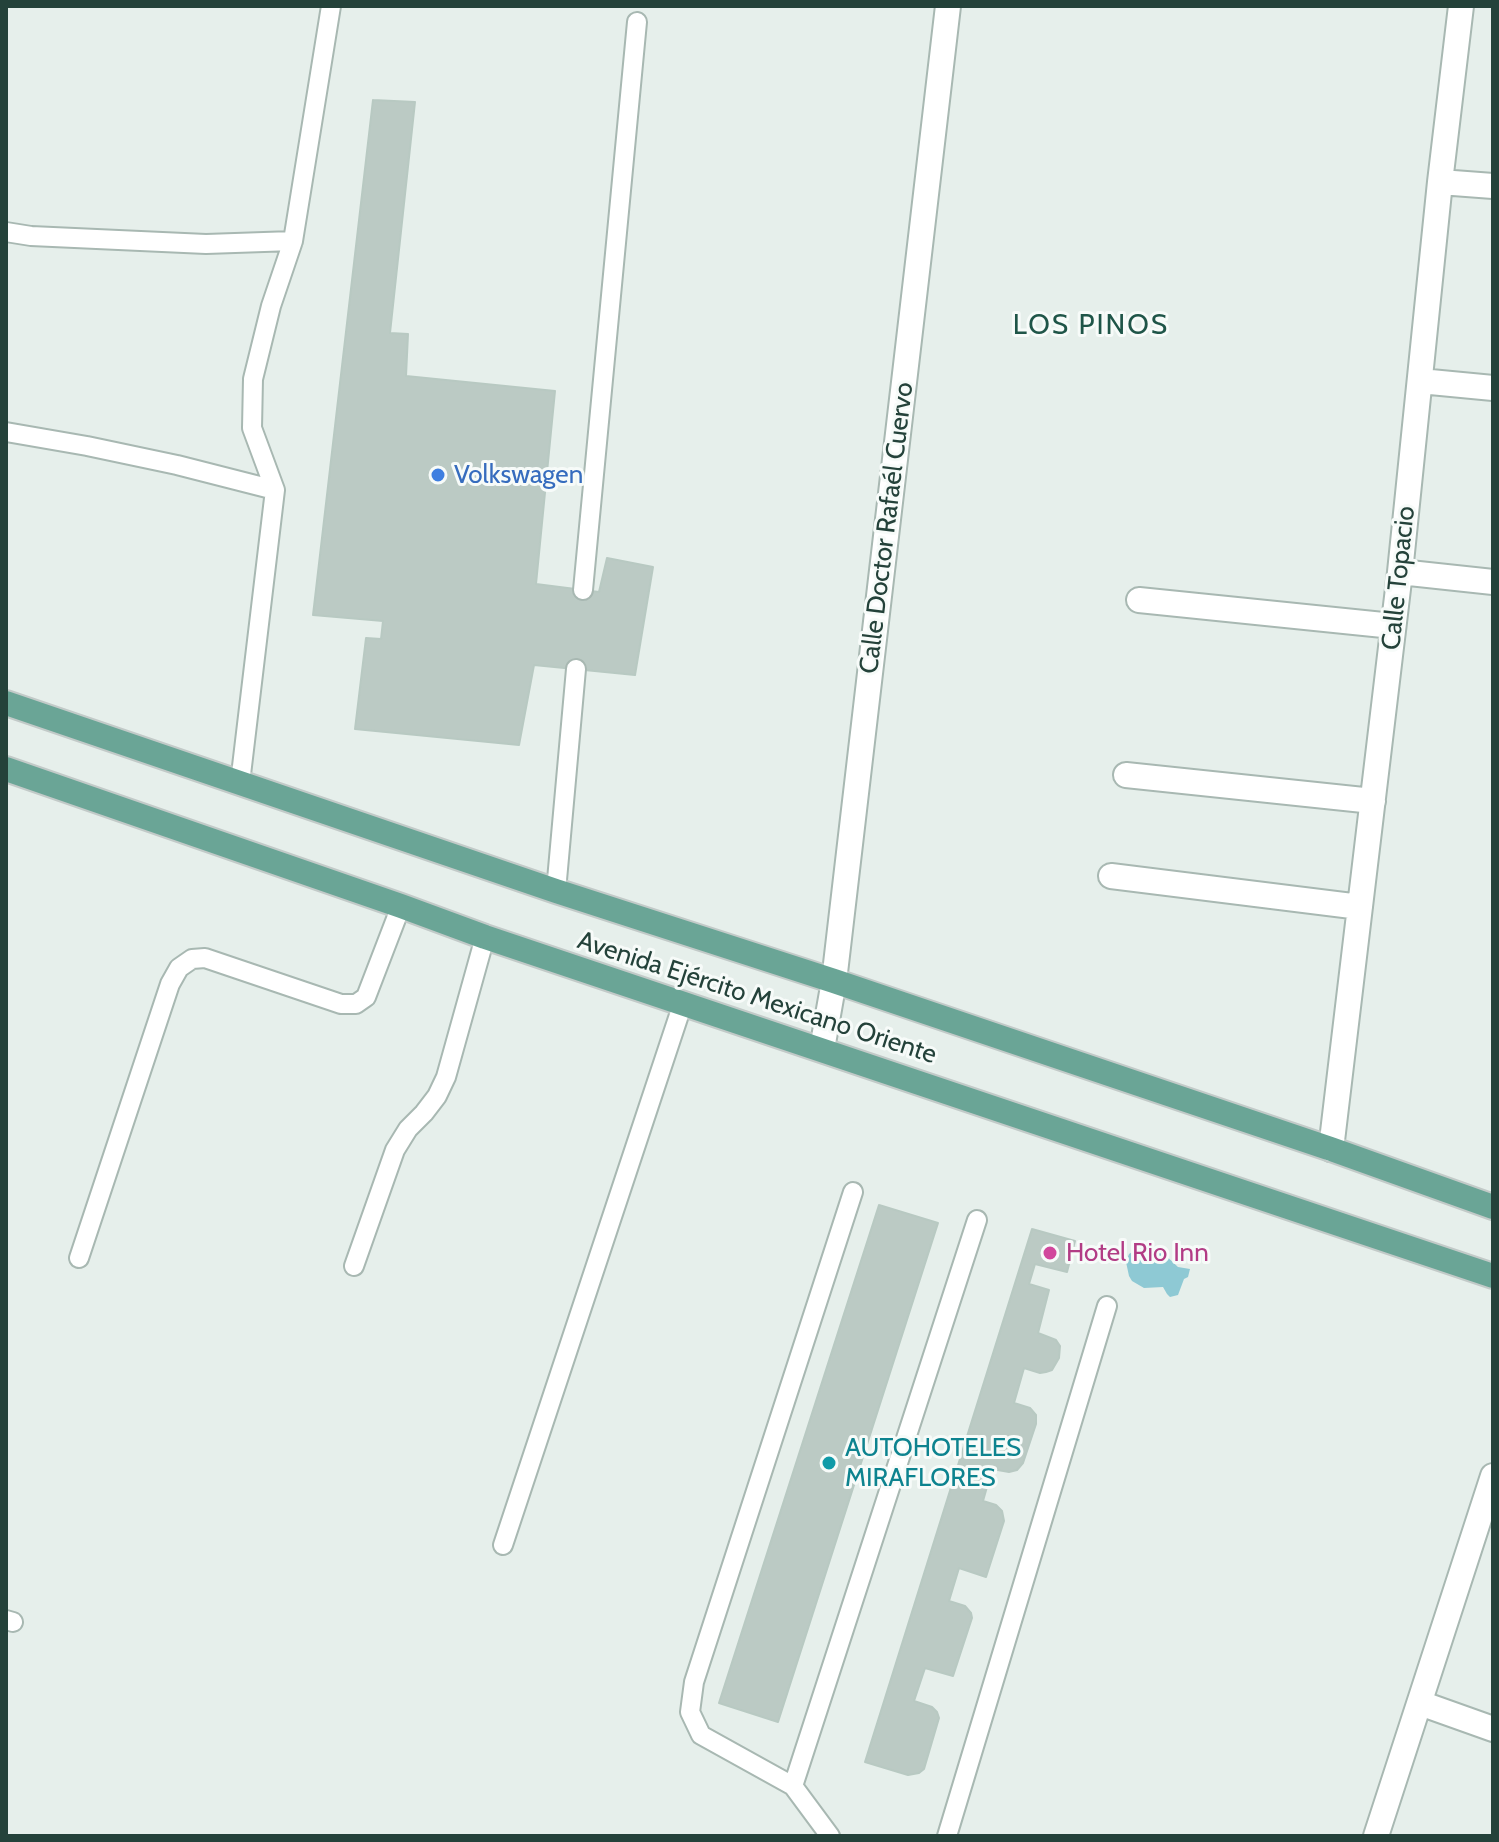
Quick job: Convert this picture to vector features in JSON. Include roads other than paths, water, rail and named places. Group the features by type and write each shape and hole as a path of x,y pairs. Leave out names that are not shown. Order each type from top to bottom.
{"main road":[{"name":"Avenida Ejército Mexicano Oriente","path":"6,703 556,891 834,981 1331,1149 1493,1207"},
{"name":"Avenida Ejército Mexicano Oriente","path":"6,769 485,937 1493,1276"}],"street":[{"name":"Calle Doctor Rafaél Cuervo","path":"822,1049 834,981 948,6"},
{"name":"Calle Topacio","path":"1331,1149 1400,572 1461,6"},
{"path":"1440,182 1493,186"},
{"path":"1420,381 1493,388"},
{"path":"1400,572 1493,582"},
{"path":"1139,600 1393,626"},
{"path":"1126,775 1373,801"},
{"path":"1111,876 1360,907"},
{"path":"1376,1836 1493,1476"},
{"path":"1420,1703 1493,1729"}],"lane":[{"path":"240,783 275,490 252,428 253,379 271,306 293,241 331,6"},
{"path":"583,590 637,22"},
{"path":"6,232 31,236 206,244 293,241"},
{"path":"6,432 177,465 275,490"},
{"path":"556,891 576,669"},
{"path":"79,1258 170,984 179,968 192,959 205,958 341,1004 356,1004 366,997 401,906"},
{"path":"354,1266 395,1150 408,1129 437,1096 446,1077 485,937"},
{"path":"503,1545 683,1003"},
{"path":"830,1836 793,1786 701,1735 690,1712 694,1682 853,1192"},
{"path":"793,1786 977,1220"},
{"path":"947,1836 1107,1306"}],"water":[{"path":"1149,1248 1162,1252 1178,1267 1190,1269 1178,1295 1170,1297 1163,1287 1144,1288 1132,1281 1126,1262 1129,1254 1137,1249"}],"place":[{"name":"Volkswagen","path":"438,475"},
{"name":"Hotel Rio Inn","path":"1050,1253"},
{"name":"AUTOHOTELES MIRAFLORES","path":"829,1463"}],"district":[{"name":"LOS PINOS","path":"1091,326"}]}
